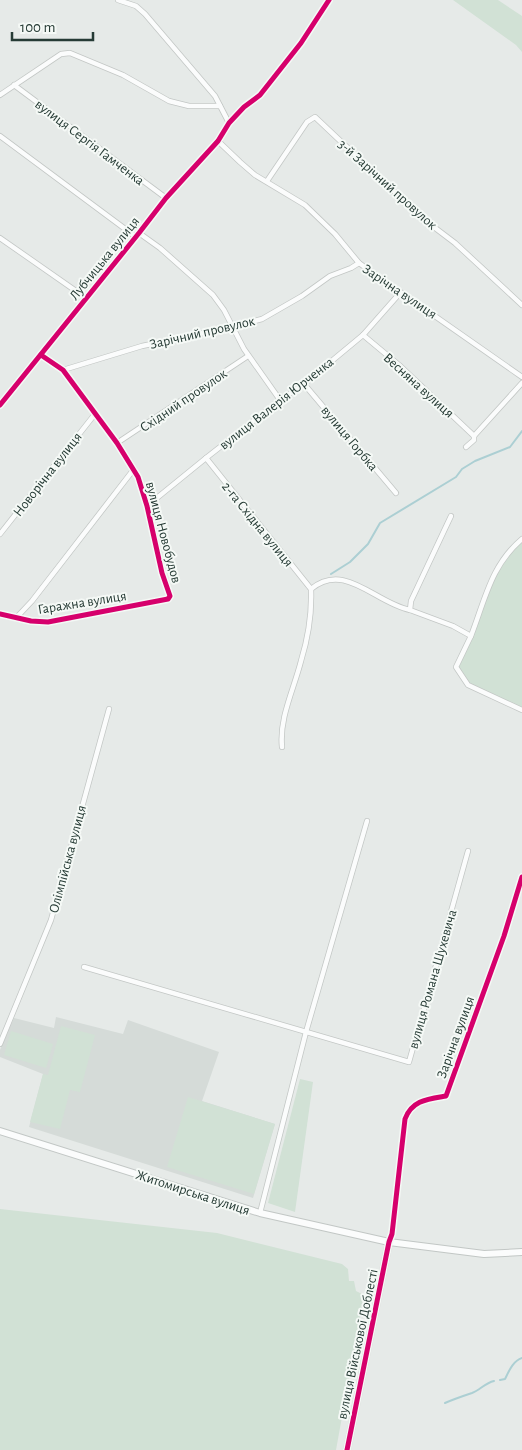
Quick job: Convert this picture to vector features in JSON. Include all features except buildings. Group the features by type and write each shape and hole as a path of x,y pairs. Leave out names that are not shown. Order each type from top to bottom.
{"main road":[{"name":"Житомирська вулиця","path":"0,1131 260,1213 389,1242 484,1254 522,1252"}],"street":[{"path":"118,0 136,6 215,96 228,125"},
{"name":"Лубчицька вулиця","path":"0,405 166,198 218,141 228,125 244,107 260,95 302,43 329,0"},
{"path":"0,95 61,54 70,53 123,75 168,101 188,106 220,106"},
{"name":"вулиця Сергія Гамченка","path":"14,85 166,198"},
{"name":"3-й Зарічний провулок","path":"267,181 306,122 315,117 422,218 455,243 522,305"},
{"path":"0,136 138,235 160,248 213,295 224,310 248,356 280,400"},
{"name":"Зарічна вулиця","path":"218,141 255,175 304,205 336,234 358,263 508,368 521,374"},
{"path":"0,238 86,298"},
{"name":"Зарічний провулок","path":"63,370 142,346 232,327 262,318 279,310 330,276 351,268 358,263"},
{"name":"вулиця Валерія Юрченка","path":"147,506 280,400 304,384 363,335 400,293"},
{"name":"Весняна вулиця","path":"363,335 399,365 474,436"},
{"name":"вулиця Новобудов","path":"41,355 63,370 134,469 142,486 152,534 170,596 168,599"},
{"name":"Східний провулок","path":"117,443 248,356"},
{"path":"466,447 522,383"},
{"name":"вулиця Горбка","path":"304,384 396,493"},
{"name":"Новорічна вулиця","path":"0,534 95,414"},
{"name":"2-га Східна вулиця","path":"206,458 311,589"},
{"path":"16,618 32,601 134,469"},
{"path":"410,610 411,601 451,516"},
{"path":"522,538 510,549 498,565 484,597 471,636 456,667 468,685 522,710"},
{"path":"282,747 284,716 302,660 312,607 311,589 318,583 329,579 352,582 392,604 452,626 471,636"},
{"name":"Гаражна вулиця","path":"0,614 31,621 48,622 168,599"},
{"name":"Олімпійська вулиця","path":"0,1044 50,920 109,709"},
{"path":"260,1213 306,1032 367,821"},
{"name":"вулиця Романа Шухевича","path":"84,967 409,1062 468,851"},
{"name":"Зарічна вулиця","path":"389,1242 392,1234 404,1119 410,1108 416,1104 446,1096 504,936 522,877"},
{"name":"вулиця Військової Доблесті","path":"347,1450 389,1242"}],"shaded area":[{"path":"56,1017 123,1034 128,1020 219,1052 202,1101 275,1124 253,1198 29,1127 43,1074 0,1057 0,1050 14,1018 54,1028"}],"green space":[{"path":"453,0 498,0 522,16 522,52 516,45"},
{"path":"522,539 522,710 468,685 456,667 498,565"},
{"path":"61,1026 95,1035 80,1092 70,1090 60,1129 30,1122 43,1074 48,1075"},
{"path":"11,1031 53,1044 46,1068 4,1055"},
{"path":"300,1079 313,1082 295,1212 268,1203"},
{"path":"188,1097 275,1124 254,1194 167,1167"},
{"path":"0,1209 217,1233 342,1264 348,1269 349,1281 354,1281 356,1291 364,1295 336,1450 0,1450"}],"waterway":[{"path":"331,574 350,562 368,544 380,523 456,477 462,469 475,461 510,447 522,431"},
{"path":"500,1380 505,1379 514,1364 522,1358"},
{"path":"445,1403 472,1393 494,1381"}],"cycle path":[{"path":"0,405 166,198 218,141 229,123 244,107 260,95 301,43 329,0"},
{"path":"0,614 31,621 48,622 168,599 170,596 162,573 147,506 138,477 117,443 63,370 41,355"},
{"path":"347,1450 392,1234 405,1119 416,1104 446,1096 504,936 522,877"}]}
